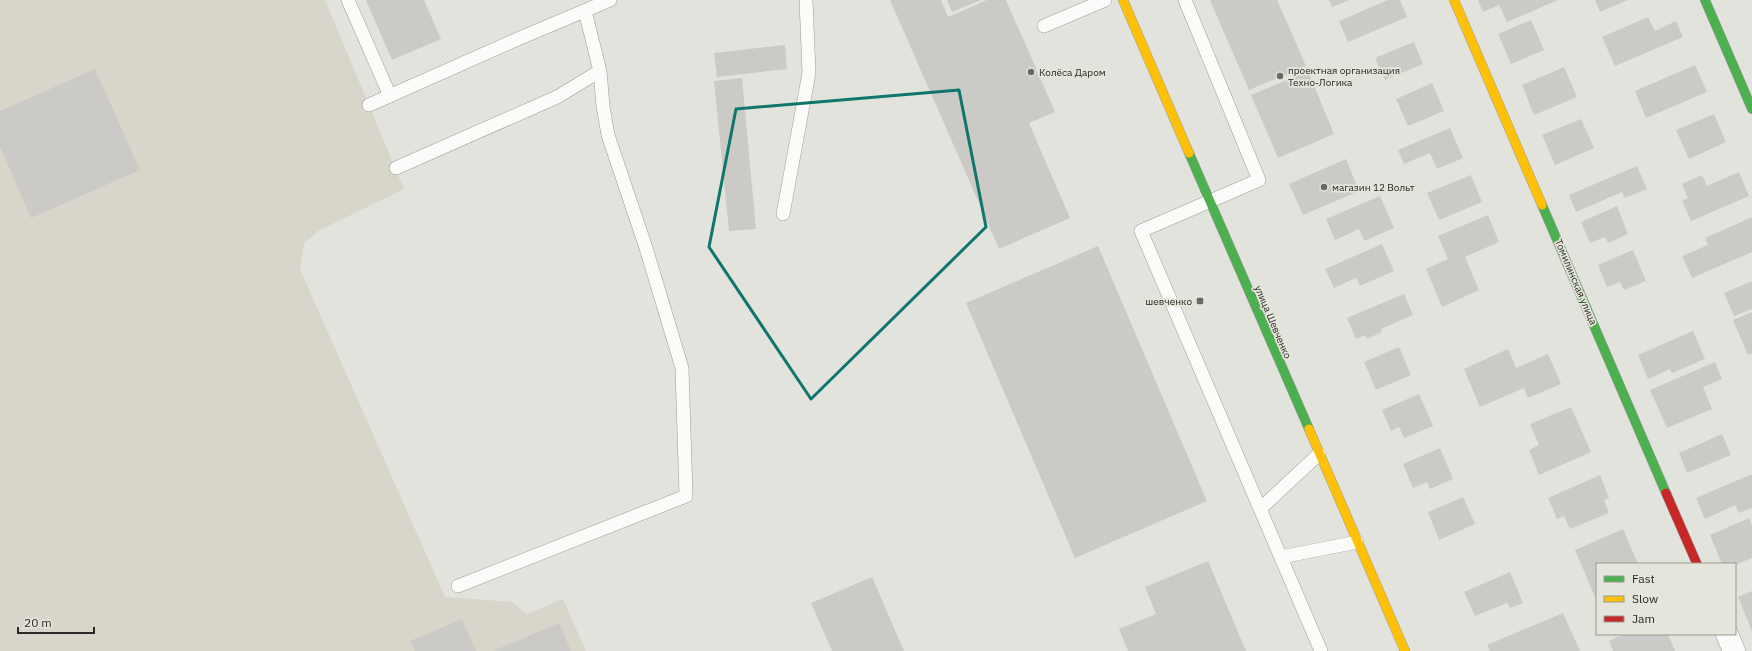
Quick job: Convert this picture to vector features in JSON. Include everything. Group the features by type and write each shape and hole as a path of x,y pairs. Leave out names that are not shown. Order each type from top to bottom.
{"street":[{"name":"улица Шевченко","path":"1123,0 1405,651"},
{"name":"Томилинская улица","path":"1454,0 1697,563"},
{"path":"1705,0 1752,108"},
{"path":"1727,635 1734,651"}],"lane":[{"path":"348,0 390,96"},
{"path":"370,105 520,38 610,0"},
{"path":"783,214 809,73 806,0"},
{"path":"1044,26 1105,0"},
{"path":"1185,0 1259,180 1141,231 1321,651"},
{"path":"458,586 686,496 682,368 646,248 608,135 603,106 600,71 585,11"},
{"path":"396,168 557,96 600,71"},
{"path":"1260,509 1319,454"},
{"path":"1281,558 1357,542"}],"highlighted area":[{"path":"959,90 986,227 811,399 709,247 736,109"}],"shaded area":[{"path":"0,0 325,0 404,189 318,231 304,243 300,269 445,597 512,602 527,614 563,599 586,651 0,651"}],"building":[{"path":"366,0 424,0 441,39 392,60"},
{"path":"890,0 941,0 948,17 987,0 1006,0 1055,112 1029,123 1070,218 999,249"},
{"path":"947,0 981,0 952,12"},
{"path":"1210,0 1277,0 1306,66 1249,90"},
{"path":"1329,0 1349,0 1332,7"},
{"path":"1388,0 1400,0 1407,17 1348,42 1339,21"},
{"path":"1478,0 1558,0 1507,22 1499,5 1483,12"},
{"path":"1595,0 1628,0 1600,12"},
{"path":"1648,17 1655,31 1676,21 1683,37 1615,66 1602,37"},
{"path":"1531,20 1544,50 1511,64 1498,34"},
{"path":"1414,42 1423,64 1385,80 1375,58"},
{"path":"785,45 787,69 717,77 714,53"},
{"path":"1695,65 1707,92 1646,118 1635,91"},
{"path":"1564,67 1577,97 1534,115 1522,85"},
{"path":"95,69 140,170 31,218 0,146 0,111"},
{"path":"1308,71 1334,134 1278,158 1251,95"},
{"path":"742,78 756,229 729,231 714,81"},
{"path":"1432,83 1444,111 1408,126 1396,99"},
{"path":"1714,114 1726,142 1689,159 1676,130"},
{"path":"1581,119 1594,148 1555,165 1542,135"},
{"path":"1450,128 1463,158 1437,169 1430,153 1404,164 1398,150"},
{"name":"магазин 12 Вольт","path":"1346,159 1359,191 1303,215 1289,184"},
{"path":"1637,166 1647,189 1625,198 1622,192 1576,212 1569,195"},
{"path":"1739,172 1749,196 1691,221 1682,201 1688,198 1682,184 1702,175 1707,186"},
{"path":"1471,175 1482,202 1439,220 1427,193"},
{"path":"1380,196 1394,228 1364,241 1359,229 1335,240 1326,219"},
{"path":"1617,206 1628,234 1608,243 1605,237 1590,243 1581,222"},
{"path":"1488,215 1499,242 1465,257 1479,290 1442,307 1426,269 1448,259 1438,236"},
{"path":"1752,217 1752,252 1692,278 1682,256 1708,245 1705,238"},
{"path":"1382,244 1394,271 1360,286 1356,278 1334,288 1325,269"},
{"path":"1098,246 1207,501 1075,558 966,303"},
{"path":"1633,250 1646,281 1624,290 1620,282 1607,287 1598,265"},
{"path":"1752,281 1752,309 1734,316 1724,293"},
{"path":"1404,294 1413,315 1381,329 1382,332 1367,339 1366,335 1356,339 1347,318"},
{"path":"1752,312 1752,353 1748,355 1733,320"},
{"path":"1693,331 1705,359 1672,373 1670,369 1648,379 1638,355"},
{"path":"1399,347 1411,375 1376,390 1364,362"},
{"path":"1508,349 1516,368 1548,354 1561,384 1528,398 1524,388 1480,407 1464,369"},
{"path":"1715,362 1722,379 1703,387 1712,409 1667,428 1650,390"},
{"path":"1419,394 1433,426 1404,438 1399,427 1391,431 1382,410"},
{"path":"1571,407 1591,452 1539,475 1529,450 1539,445 1530,424"},
{"path":"1722,434 1731,455 1687,473 1679,453"},
{"path":"1440,448 1453,479 1430,489 1427,482 1413,488 1403,464"},
{"path":"1752,474 1752,508 1739,513 1735,505 1705,519 1696,498"},
{"path":"1600,475 1609,498 1604,500 1609,513 1570,529 1564,516 1557,519 1548,498"},
{"path":"1463,497 1475,524 1439,540 1428,512"},
{"path":"1749,518 1752,525 1752,558 1736,565 1736,563 1722,563 1710,535"},
{"path":"1623,529 1638,563 1596,563 1596,600 1575,550"},
{"path":"1208,561 1246,651 1128,651 1119,629 1156,614 1145,587"},
{"path":"1510,572 1523,603 1510,608 1507,603 1475,616 1464,592"},
{"path":"872,577 904,651 832,651 811,603"},
{"path":"1752,591 1752,631 1738,597"},
{"path":"1563,613 1580,651 1490,651 1487,645"},
{"path":"462,619 476,651 415,651 410,641"},
{"path":"559,623 571,651 493,651"},
{"path":"1622,635 1668,635 1675,651 1613,651 1609,641"}],"traffic: fast":[{"path":"1705,0 1752,109"},
{"path":"1189,153 1309,429"},
{"path":"1542,205 1666,493"}],"traffic: slow":[{"path":"1123,0 1189,153"},
{"path":"1454,0 1542,205"},
{"path":"1309,429 1405,651"}],"traffic: jam":[{"path":"1666,493 1697,563"}],"place":[{"name":"Колёса Даром","path":"1031,72"},
{"name":"проектная организация Техно-Логика","path":"1280,76"},
{"name":"магазин 12 Вольт","path":"1324,187"},
{"name":"шевченко","path":"1200,301"}]}
